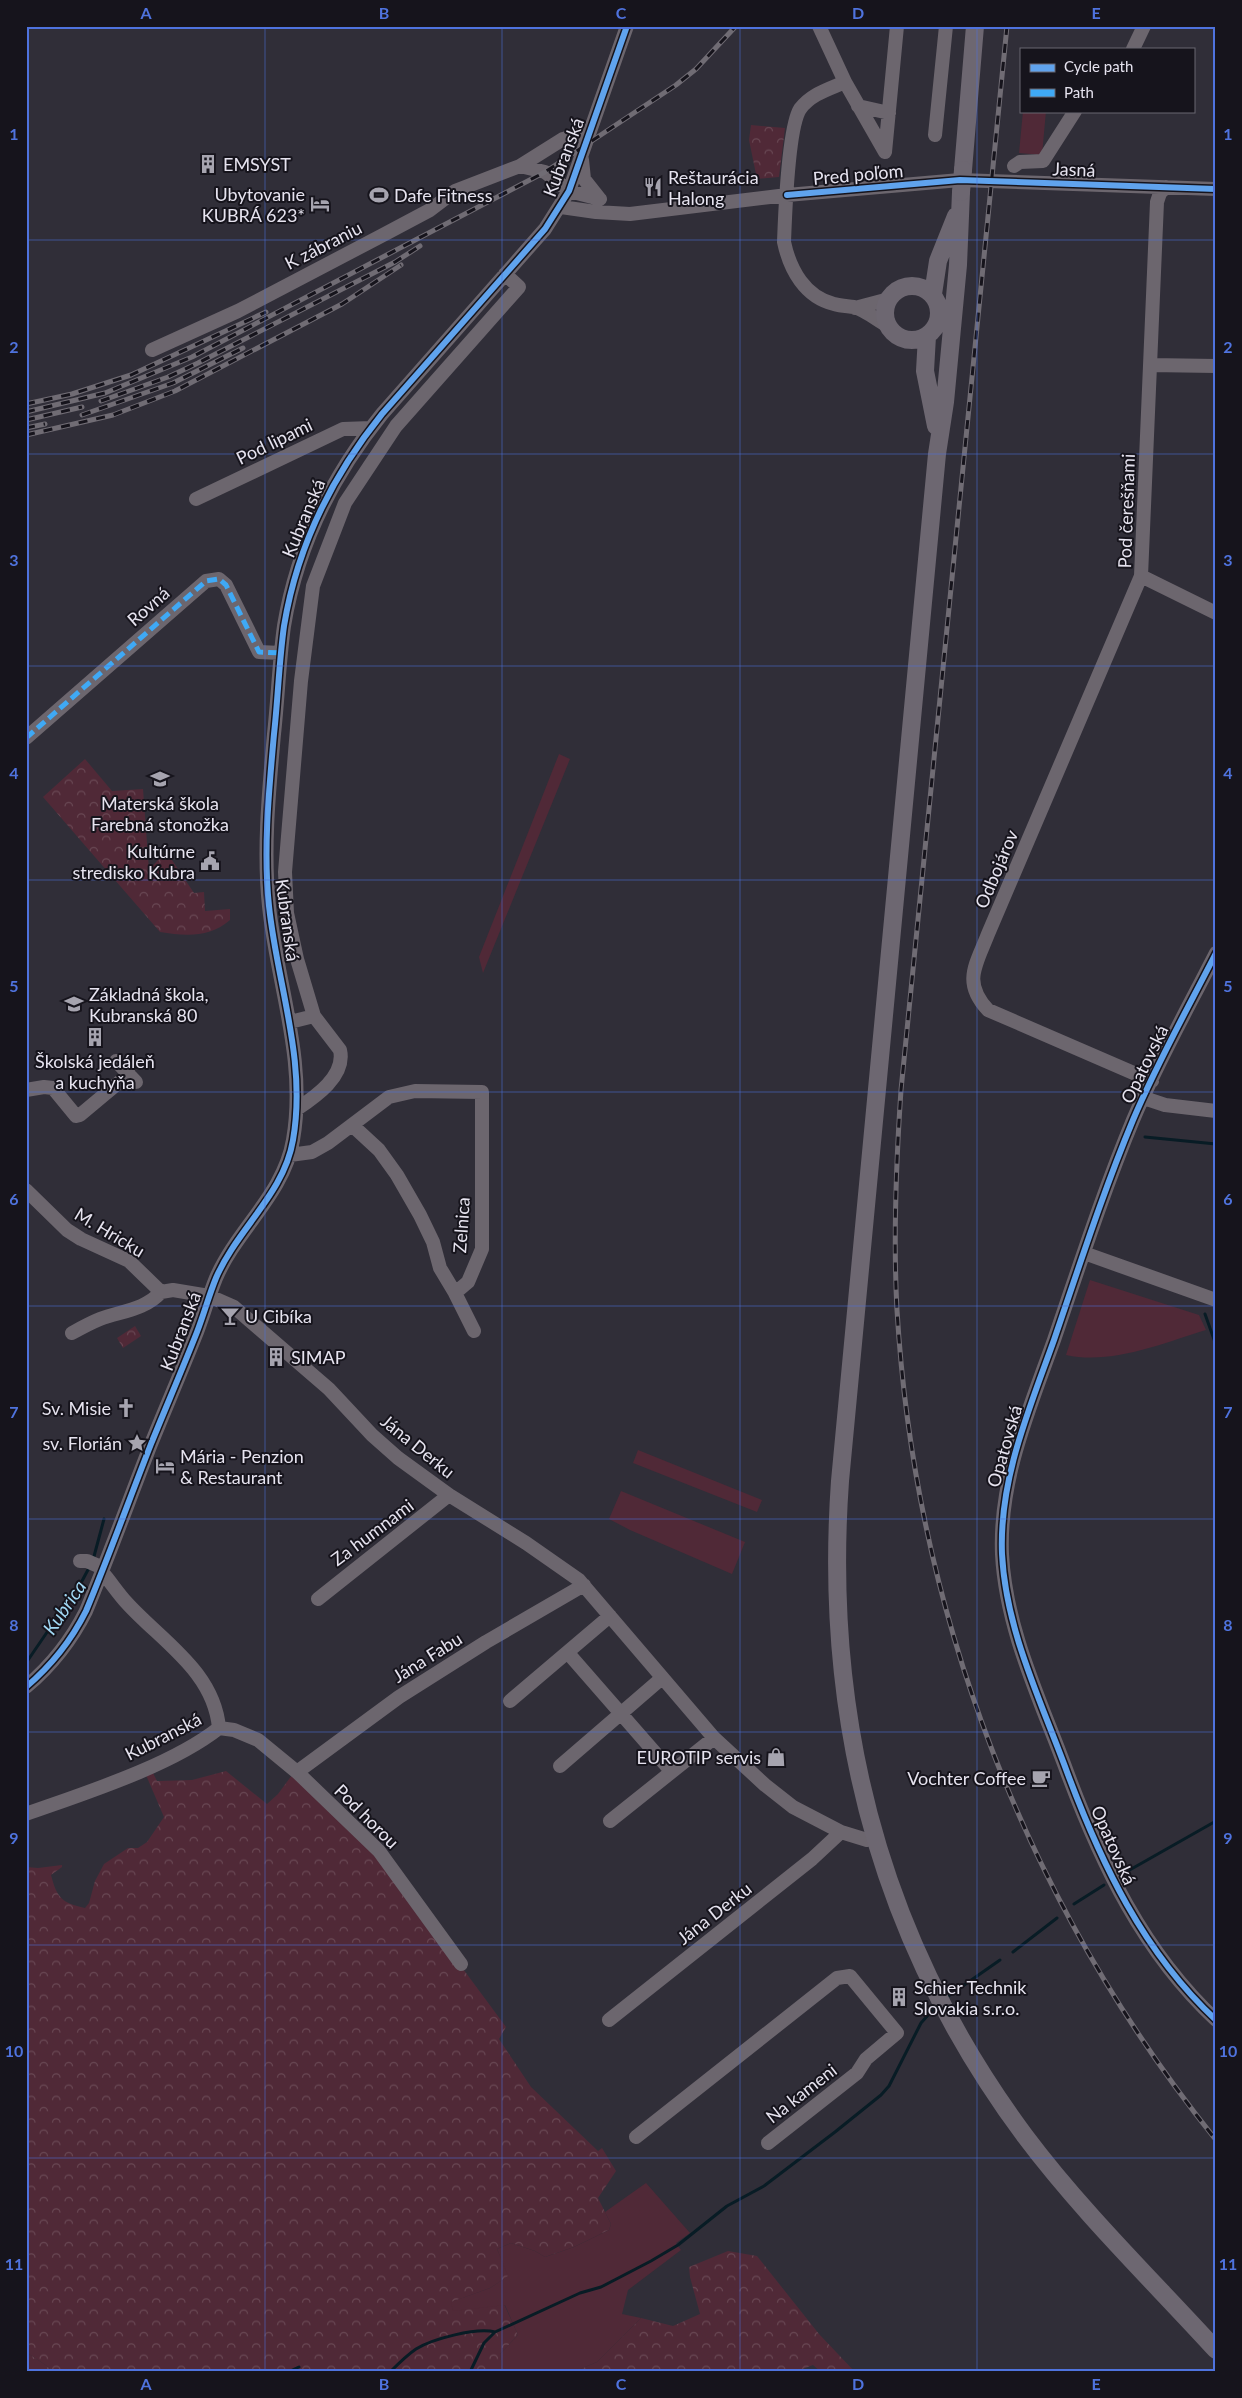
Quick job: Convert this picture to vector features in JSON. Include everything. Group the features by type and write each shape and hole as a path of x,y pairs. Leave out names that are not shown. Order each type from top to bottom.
{"main road":[{"path":"974,26 960,200 958,265 945,402 937,454 836,1541 837,1611 844,1696 855,1762 875,1838 906,1926 942,2003 967,2049 1026,2137 1086,2208 1216,2350"},
{"path":"932,294 938,261 960,200"},
{"path":"914,285 938,261"},
{"path":"906,340 921,340 927,336 934,331 940,316 937,301 932,294 924,288 914,285 895,291 889,299 885,312 888,326 892,332 906,340 925,371"},
{"path":"927,336 925,371 934,410 937,454"}],"street":[{"name":"Kubranská","path":"26,1814 122,1778 176,1754 219,1728 217,1710 206,1685 190,1665 125,1601 94,1566 224,1263 280,1179 290,1155 297,1109 296,1071 290,1022 270,913 267,871 270,773 281,654 294,581 304,549 328,494 342,468 370,428 545,230 561,207 569,191 627,26"},
{"name":"Pred poľom","path":"819,26 845,82 885,152 897,26"},
{"path":"935,135 946,26"},
{"path":"1133,48 1144,26"},
{"name":"Pred poľom","path":"845,82 817,94 800,110 793,132 784,242 788,259 806,289 818,298 833,304 855,308 888,326"},
{"path":"858,106 889,113"},
{"path":"1014,166 1020,162 1043,161 1074,112"},
{"name":"K zábraniu","path":"152,350 238,311 383,235 430,210 455,191 520,166 563,139 589,132"},
{"path":"582,155 584,180 600,199"},
{"path":"520,166 545,172 569,191 600,199 630,214"},
{"name":"Jasná","path":"932,182 960,180 1216,189"},
{"name":"Pred poľom","path":"561,207 630,214 787,195 932,182"},
{"name":"Pod čerešňami","path":"1166,187 1157,198 1141,576 1216,613"},
{"name":"Kubranská","path":"297,1109 327,1086 341,1062 340,1050 314,1016 297,960 287,913 286,872 302,681 313,586 346,503 396,426 519,287 505,274"},
{"name":"Pred poľom","path":"855,308 889,299"},
{"path":"446,341 460,354"},
{"path":"1150,365 1216,366"},
{"path":"382,414 396,426"},
{"name":"Pod lipami","path":"196,499 343,429 370,428"},
{"name":"Kubranská","path":"328,494 346,503"},
{"name":"Odbojárov","path":"1141,576 988,934 972,979 978,1000 988,1010 1152,1081"},
{"name":"Rovná","path":"26,738 206,581 220,580 226,585 259,652 281,654"},
{"name":"Kubranská","path":"294,581 313,586"},
{"path":"279,679 302,681"},
{"path":"270,773 294,774"},
{"name":"Kubranská","path":"267,871 286,872"},
{"name":"Opatovská","path":"1216,952 1152,1081 1126,1139 1084,1253 1009,1474 1002,1536 1007,1598 1020,1647 1104,1865 1126,1906 1152,1946 1186,1989 1216,2020"},
{"name":"Kubranská","path":"278,963 297,960"},
{"path":"290,1022 314,1016"},
{"path":"26,1090 44,1087 53,1088 76,1116 132,1078 116,1061"},
{"name":"Zelnica","path":"290,1155 312,1152 353,1126 389,1097 415,1091 482,1092 482,1248 468,1282 455,1293 440,1268 433,1242 420,1215 397,1175 379,1150 353,1126"},
{"path":"1144,1098 1165,1105 1216,1111"},
{"name":"M. Hricku","path":"26,1190 67,1230 81,1239 129,1261 161,1292"},
{"path":"1084,1253 1216,1300"},
{"path":"72,1333 101,1318 134,1309 156,1298 161,1292 173,1290 209,1296"},
{"path":"455,1293 474,1331"},
{"name":"Jána Derku","path":"209,1296 234,1307 264,1332 329,1389 372,1435 398,1458 449,1495 555,1562 584,1585 714,1738 758,1780 793,1806 840,1832 866,1840 875,1838"},
{"name":"Za humnami","path":"318,1599 449,1495"},
{"path":"26,1687 52,1664 69,1642 86,1611 94,1566"},
{"name":"Jána Fabu","path":"297,1772 399,1698 486,1642 584,1585"},
{"path":"510,1701 610,1616"},
{"path":"568,1652 671,1771"},
{"path":"560,1766 662,1678"},
{"name":"Pod horou","path":"219,1728 234,1730 258,1740 297,1772 379,1851 461,1964"},
{"path":"610,1821 714,1738"},
{"name":"Jána Derku","path":"609,2020 812,1860 840,1832"},
{"name":"Na kameni","path":"636,2137 792,2018 837,1978 844,1975 854,1979 897,2033 866,2059 857,2074 768,2143"}],"green space":[{"path":"1023,112 1046,112 1042,155 1019,153"},
{"path":"751,125 785,128 779,177 757,179 749,140"},
{"path":"559,754 570,759 483,973 479,957"},
{"path":"85,759 112,791 143,789 149,870 166,851 194,893 204,892 205,911 230,909 230,920 206,933 188,935 160,932 43,797"},
{"path":"1090,1280 1199,1315 1206,1330 1119,1355 1083,1357 1066,1355"},
{"path":"135,1326 141,1336 123,1348 117,1338"},
{"path":"638,1450 762,1500 757,1512 633,1463"},
{"path":"621,1491 745,1542 732,1574 609,1519"},
{"path":"152,1771 157,1781 192,1780 226,1771 267,1804 278,1794 292,1775 384,1862 506,2027 499,2039 531,2087 598,2151 602,2148 616,2171 598,2198 611,2224 609,2230 574,2247 545,2257 535,2251 511,2243 497,2249 509,2276 490,2288 452,2302 504,2304 518,2335 500,2354 503,2372 56,2372 26,2352 26,1867 38,1868 62,1865 51,1875 58,1894 71,1904 85,1908 89,1903 95,1881 104,1864 128,1848 138,1848 147,1842 164,1817 146,1775"},
{"path":"646,2183 690,2233 676,2243 681,2250 628,2290 622,2314 641,2318 597,2362 573,2372 503,2372 500,2354 518,2335 505,2305 453,2311 451,2302 490,2288 508,2276 497,2249 511,2243 535,2251 545,2257 574,2247 609,2230 611,2224 605,2212"},
{"path":"728,2251 757,2256 819,2334 855,2372 821,2372 813,2365 795,2372 573,2372 597,2362 641,2318 673,2326 700,2314 689,2267"},
{"path":"26,2352 56,2372 26,2372"}],"waterway":[{"name":"Kubrica","path":"1145,1137 1216,1144"},
{"path":"1205,1314 1216,1345"},
{"name":"Kubrica","path":"93,1560 104,1519"},
{"name":"Kubrica","path":"26,1663 82,1581 90,1566"},
{"path":"1119,1876 1216,1821"},
{"path":"1074,1904 1104,1885"},
{"path":"1013,1952 1057,1918"},
{"path":"947,1997 1000,1960"},
{"path":"470,2372 484,2343 495,2332 580,2293 601,2287 651,2261 678,2245 727,2206 764,2186 835,2132 881,2095 889,2086 921,2023 938,2004"},
{"path":"390,2372 413,2351 433,2341 477,2331 495,2332"},
{"path":"288,2372 299,2367"}],"railway":[{"path":"26,412 105,393 192,357 545,172 676,85 696,69 736,26"},
{"path":"1007,26 901,1090 896,1173 895,1255 897,1310 908,1423 928,1534 956,1643 992,1750 1036,1853 1089,1953 1148,2049 1216,2140"},
{"path":"101,401 168,377 198,363 395,262 420,246"},
{"path":"26,435 113,415 175,391 342,304 401,265"},
{"path":"26,404 72,394 131,375 266,312"},
{"path":"82,415 173,383 243,348"},
{"path":"26,420 82,407"},
{"path":"26,428 45,424"}],"marked path":[{"path":"26,738 206,581 219,579 226,585 259,652 281,653"}],"cycle path":[{"path":"26,1687 60,1652 86,1611 197,1332 216,1278 225,1260 280,1177 288,1159 293,1140 296,1110 294,1051 269,906 267,885 267,820 284,626 298,568 319,514 332,487 364,438 382,414 545,229 569,191 627,26"},
{"path":"787,195 960,180 1216,189"},
{"path":"1216,953 1142,1099 1101,1202 1018,1445 1005,1499 1002,1526 1005,1583 1017,1638 1094,1840 1127,1905 1146,1936 1190,1994 1216,2020"}],"place":[{"name":"EMSYST","path":"208,164"},
{"name":"Reštaurácia Halong","path":"653,187"},
{"name":"Dafe Fitness","path":"379,195"},
{"name":"Ubytovanie KUBRÁ 623*","path":"320,204"},
{"name":"Materská škola Farebná stonožka","path":"160,779"},
{"name":"Kultúrne stredisko Kubra","path":"210,861"},
{"name":"Základná škola, Kubranská 80","path":"74,1004"},
{"name":"Školská jedáleň a kuchyňa","path":"95,1037"},
{"name":"U Cibíka","path":"230,1316"},
{"name":"SIMAP","path":"276,1357"},
{"name":"Sv. Misie","path":"126,1408"},
{"name":"sv. Florián","path":"137,1443"},
{"name":"Mária - Penzion & Restaurant","path":"165,1466"},
{"name":"EUROTIP servis","path":"776,1757"},
{"name":"Vochter Coffee","path":"1041,1778"},
{"name":"Schier Technik Slovakia s.r.o.","path":"899,1997"}]}
